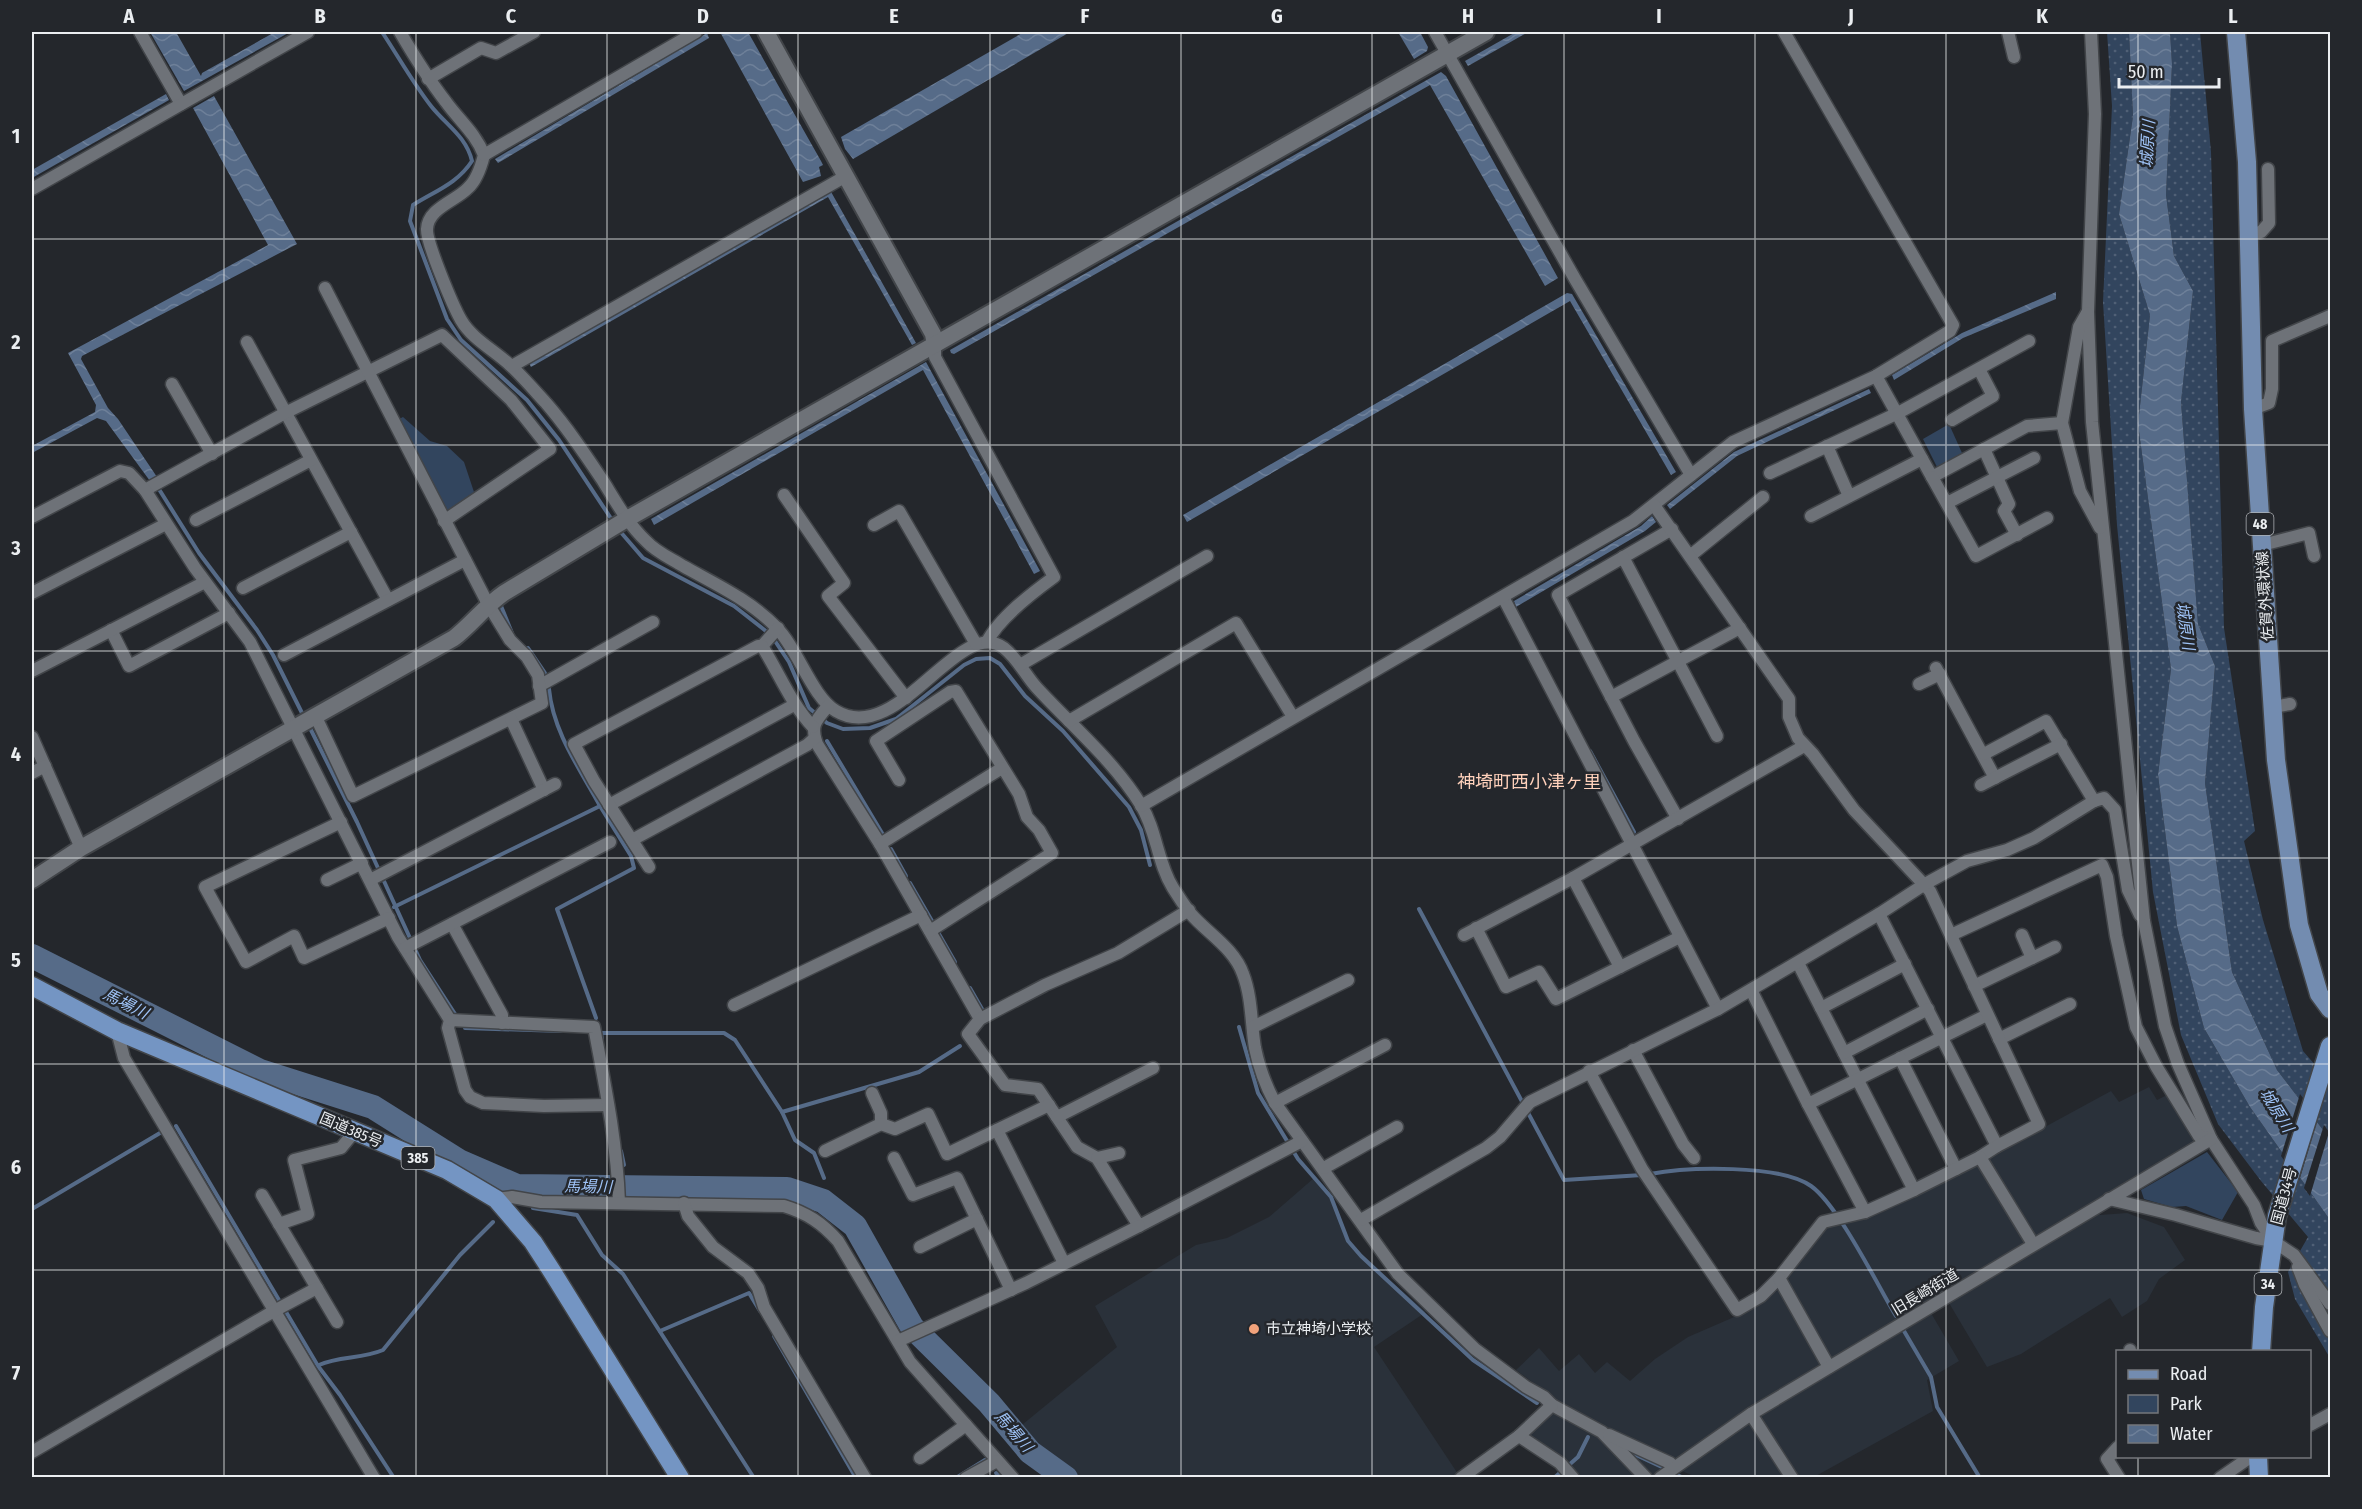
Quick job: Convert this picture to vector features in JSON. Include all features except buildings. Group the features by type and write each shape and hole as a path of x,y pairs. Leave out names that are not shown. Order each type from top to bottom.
{"highway":[{"name":"国道385号","path":"32,986 117,1031 447,1170 496,1199 532,1242 553,1273 680,1478"},
{"name":"国道34号","path":"2261,1350 2277,1216 2328,1052"},
{"path":"2252,1458 2259,1478"}],"main road":[{"name":"佐賀外環状線","path":"2236,32 2247,162 2253,409 2262,545 2282,705 2276,760 2299,925 2319,994 2331,1009"}],"street":[{"path":"140,32 181,104"},
{"path":"32,189 308,32"},
{"path":"400,32 428,79 454,114 472,132 484,155 480,171 469,188 438,210 426,229 461,321 477,338 512,366 547,404 579,445 625,520 646,542 658,552 723,587 758,610 795,705 819,721"},
{"path":"428,79 481,48 496,53 534,32"},
{"path":"766,32 933,334 935,357 1054,577 1035,591 982,643 962,652 902,711 876,741 899,780"},
{"path":"1435,32 1690,476"},
{"path":"32,880 81,848 454,638 470,626 488,604 625,520 1486,32"},
{"path":"1142,806 1633,521 1733,442 1876,376 1950,331 1953,325 1784,32"},
{"path":"2008,32 2014,57"},
{"path":"2091,32 2095,114 2088,312 2092,422 2144,921 2165,1026 2178,1064 2211,1139 2254,1205 2261,1223 2273,1240 2294,1255 2331,1305"},
{"path":"484,155 688,34"},
{"path":"2249,234 2261,232 2269,223 2268,169"},
{"path":"512,366 846,176"},
{"path":"32,517 120,471 129,473 145,490 205,582 305,721 353,796 542,703 538,675 527,657 510,640 488,604 325,288"},
{"path":"2088,312 2079,327 2062,423 2080,491 2102,533"},
{"path":"2253,409 2269,403 2272,389 2272,341 2331,316"},
{"path":"145,490 285,413 442,335 510,400 550,449 444,521"},
{"path":"1770,473 1898,413 2029,341"},
{"path":"247,342 388,600"},
{"path":"1952,420 1994,396 1979,369"},
{"path":"1876,376 1976,556 2048,518"},
{"path":"172,384 212,454"},
{"path":"1932,477 2027,426 2062,423"},
{"path":"1827,446 1849,496"},
{"path":"1984,449 2009,504 2004,511 2017,535"},
{"path":"1811,516 1922,459"},
{"path":"1947,503 2034,459"},
{"path":"196,520 311,460"},
{"path":"784,495 844,584 828,596 902,711"},
{"path":"1690,556 1763,497"},
{"path":"1589,1071 1650,1182 1737,1310 1761,1296 1779,1278 1822,1222 1865,1212 1914,1190 2039,1124 1925,884 1854,810 1798,738 1789,717 1789,699 1654,505"},
{"path":"874,525 899,511 982,643 1002,646 1020,665 1034,685 1120,777 1142,806 1156,835 1161,861 1171,885 1189,910 1234,957 1244,975 1255,1047 1265,1084 1275,1103 1361,1220 1382,1254 1413,1289 1476,1349 1552,1405 1674,1467"},
{"path":"32,593 166,524"},
{"path":"1672,529 1558,595 1678,819"},
{"path":"243,588 351,532"},
{"path":"2262,545 2309,533 2314,556"},
{"path":"1020,665 1207,556"},
{"path":"1623,557 1717,736"},
{"path":"284,655 465,560"},
{"path":"32,671 205,582"},
{"path":"1503,597 1718,1009"},
{"path":"111,630 129,666 229,613"},
{"path":"539,686 653,622"},
{"path":"1069,721 1236,623 1290,712"},
{"path":"1611,697 1740,628"},
{"path":"770,637 792,645 819,721 880,844 980,1018"},
{"path":"649,867 609,806 574,744 758,646 770,637"},
{"path":"1919,684 1938,671 1995,778"},
{"path":"632,840 807,745 819,721 840,714 864,716 902,711 956,691 1019,794 1027,817 1039,830 1052,853 930,931"},
{"path":"609,806 795,705"},
{"path":"377,876 549,787 511,719"},
{"path":"305,721 341,822 362,863 377,876 388,918 410,945 450,1020 448,1028 465,1090 470,1097 483,1103 608,1105"},
{"path":"1984,754 2046,721 2094,801"},
{"path":"32,737 81,848"},
{"path":"1981,785 2061,744"},
{"path":"1464,934 1573,878 1804,746"},
{"path":"32,773 45,766"},
{"path":"880,844 1002,768"},
{"path":"1361,1220 1486,1148 1500,1137 1526,1106 1589,1071 1718,1009 1967,861 2007,850 2034,838 2094,801 2104,798 2115,810 2128,890 2144,921"},
{"path":"341,822 205,887 246,962 294,936 304,958 388,918"},
{"path":"410,945 610,842"},
{"path":"327,880 362,863"},
{"path":"1951,935 2102,866 2107,877 2116,936 2136,1027 2156,1066 2199,1136 2211,1139"},
{"path":"1573,878 1620,967"},
{"path":"1138,1226 1097,1158 1077,1147 1038,1089 1005,1085 968,1034 980,1018 1045,985 1118,953 1189,910"},
{"path":"1879,914 1997,1146"},
{"path":"734,1005 921,915"},
{"path":"452,924 502,1015 502,1023"},
{"path":"1476,928 1506,987 1539,972 1556,999 1680,937"},
{"path":"2022,935 2032,958"},
{"path":"1974,986 2055,947"},
{"path":"1798,963 1914,1190"},
{"path":"1821,1008 1905,963"},
{"path":"1253,1027 1348,980"},
{"path":"1751,990 1865,1212"},
{"path":"1999,1039 2070,1004"},
{"path":"1844,1053 1928,1009"},
{"path":"1808,1104 1988,1014"},
{"path":"450,1020 594,1028 608,1105 618,1176 619,1202"},
{"path":"117,1031 124,1058 374,1478"},
{"path":"1275,1103 1385,1046"},
{"path":"1633,1050 1683,1144 1694,1158"},
{"path":"1900,1058 1956,1169"},
{"path":"1057,1117 1153,1068"},
{"path":"872,1092 881,1113 881,1124"},
{"path":"825,1151 881,1124 895,1129 928,1114 947,1154 1048,1105"},
{"path":"1324,1168 1397,1128"},
{"path":"997,1130 1064,1263"},
{"path":"279,1224 308,1214 294,1160 341,1148 355,1131"},
{"name":"旧長崎街道","path":"1660,1478 1750,1414 2211,1139"},
{"path":"898,1341 1011,1290 1302,1141"},
{"path":"1097,1158 1119,1153"},
{"path":"1980,1157 2033,1244"},
{"path":"894,1158 914,1195 957,1178 1011,1290"},
{"path":"261,1195 337,1322"},
{"path":"496,1199 512,1197 541,1202 784,1206 803,1212 823,1224 838,1241 910,1362 1013,1478"},
{"path":"2109,1199 2256,1238 2273,1240"},
{"path":"684,1203 688,1216 713,1247 748,1273 758,1288 764,1307 865,1478"},
{"path":"920,1247 977,1219"},
{"path":"2294,1255 2305,1285 2331,1331"},
{"path":"1779,1278 1829,1367"},
{"path":"32,1452 317,1288"},
{"path":"1461,1478 1519,1436 1552,1405"},
{"path":"1750,1414 1792,1478"},
{"path":"2311,1424 2331,1414"},
{"path":"920,1458 966,1425"},
{"path":"1602,1432 1646,1478"},
{"path":"1519,1436 1567,1471"},
{"path":"2116,1449 2107,1459 2116,1476"},
{"path":"2220,1478 2252,1458"},
{"path":"966,1478 997,1461"}],"shaded area":[{"path":"2149,1087 2157,1100 2167,1095 2195,1141 2092,1202 2100,1215 2127,1213 2164,1227 2185,1260 2159,1279 2147,1301 2122,1317 2110,1298 2021,1354 1987,1367 1949,1303 1931,1313 1959,1361 1927,1380 1933,1411 1814,1477 1696,1477 1682,1471 1673,1477 1578,1477 1526,1435 1559,1402 1516,1370 1539,1348 1559,1371 1579,1354 1595,1373 1607,1362 1630,1381 1655,1359 1688,1337 1748,1311 1777,1291 1828,1227 1868,1217 1979,1163 2111,1091 2119,1102"},
{"name":"市立神埼小学校","path":"1314,1178 1333,1202 1347,1243 1426,1312 1374,1347 1458,1474 1453,1478 1073,1477 1032,1448 1017,1429 1117,1347 1095,1306 1196,1245 1227,1238 1269,1217"}],"green space":[{"path":"2107,32 2129,32 2133,116 2119,214 2150,315 2138,424 2171,669 2158,775 2177,926 2204,1028 2250,1107 2330,1220 2330,1358 2295,1299 2288,1272 2308,1237 2261,1181 2218,1124 2181,1035 2153,892 2117,525 2103,302 2112,106"},
{"path":"2170,32 2200,32 2211,152 2224,628 2255,831 2244,841 2263,920 2303,1051 2330,1082 2330,1139 2277,1070 2232,972 2205,783 2215,666 2198,624 2181,402 2193,291 2174,256 2166,195 2172,64"},
{"path":"403,417 430,441 447,446 464,462 475,495 447,515 397,420"},
{"path":"1949,424 1962,453 1937,467 1923,439"},
{"path":"2207,1152 2238,1192 2222,1220 2186,1206 2172,1207 2144,1199 2141,1190"}],"water":[{"path":"150,32 176,32 201,76 202,73 275,32 290,32 184,91"},
{"path":"720,32 748,32 821,161 823,165 819,167 821,176 803,182"},
{"path":"1024,32 1070,32 853,159 845,149 841,137"},
{"path":"1398,32 1420,32 1428,47 1427,51 1414,59"},
{"path":"1516,32 1528,32 1468,66 1465,61"},
{"name":"城原川","path":"2129,32 2170,32 2172,64 2166,195 2174,256 2193,291 2181,402 2198,624 2215,666 2205,783 2232,972 2277,1070 2330,1139 2330,1220 2250,1107 2204,1028 2177,926 2158,775 2171,669 2138,424 2150,315 2119,214 2133,116"},
{"path":"707,33 709,38 498,163 495,159"},
{"path":"1441,72 1446,76 1558,278 1545,286 1430,85 954,354 951,353 950,350"},
{"path":"166,94 169,100 32,178 32,170"},
{"path":"214,96 297,244 82,356 81,359 108,408 157,477 150,481 106,421 97,418 32,453 32,446 95,412 96,405 68,353 268,245 193,108"},
{"path":"830,190 916,343 912,345 828,197 531,367 529,363"},
{"path":"2056,292 2056,299 1963,338 1894,380 1892,375 1962,333"},
{"path":"1567,293 1572,294 1676,472 1671,475 1570,301 1187,522 1183,515"},
{"path":"926,362 1040,571 1034,574 923,370 654,525 651,519"},
{"path":"1869,389 1871,393 1737,456 1670,509 1667,505 1734,452"},
{"path":"1652,516 1656,522 1645,531 1516,607 1514,601 1641,526"}],"pier":[{"path":"2300,1094 2318,1118 2299,1181 2281,1156"},
{"path":"2324,1125 2329,1132 2310,1196 2304,1188"}],"waterway":[{"path":"382,32 424,97 465,145 472,161 460,176 413,205 410,221 447,319 461,340 527,400 559,440 614,523"},
{"path":"157,486 199,553 273,655 304,717"},
{"path":"618,529 643,558 734,606 771,635 789,662 809,708 827,723 843,729 870,728 896,719 964,665 976,659 990,658 1000,664 1025,696 1063,731 1129,807 1141,830 1150,865"},
{"path":"501,606 512,633"},
{"path":"528,648 545,673"},
{"path":"394,907 600,806 562,735 549,689"},
{"path":"309,726 357,822 420,960 455,1014"},
{"path":"827,741 882,833"},
{"path":"1590,751 1634,832"},
{"path":"596,1018 557,909 634,868 631,856 600,806"},
{"path":"891,849 906,876"},
{"path":"910,883 932,921"},
{"path":"1419,909 1564,1180 1642,1175"},
{"path":"939,934 955,962"},
{"name":"馬場川","path":"32,956 260,1071 373,1107 459,1161 517,1186 787,1189 823,1201 855,1226 912,1327 989,1403 1030,1452 1066,1478"},
{"path":"970,988 982,1009"},
{"path":"1239,1027 1258,1093 1298,1159 1331,1197 1348,1241 1361,1256 1473,1360 1537,1403"},
{"path":"465,1028 561,1031"},
{"path":"602,1039 601,1033 724,1033 735,1040 782,1112 795,1140 814,1153 824,1178"},
{"path":"782,1112 919,1072 960,1046"},
{"path":"176,1126 318,1366 340,1395 394,1478"},
{"path":"32,1209 160,1133"},
{"path":"621,1151 624,1165"},
{"path":"1650,1174 1686,1170 1733,1169 1778,1174 1811,1186 1822,1196 1845,1227 1896,1316"},
{"path":"533,1208 577,1215 602,1255 623,1274 754,1478"},
{"path":"319,1365 383,1350 460,1255 493,1222"},
{"path":"660,1331 749,1293 760,1311"},
{"path":"1904,1331 1931,1377 1937,1407 1980,1478"},
{"path":"774,1336 856,1478"},
{"path":"1554,1478 1578,1457 1588,1437"},
{"path":"1634,1454 1664,1468"},
{"path":"956,1478 985,1460"},
{"path":"996,1473 1000,1478"},
{"path":"1677,1475 1684,1478"}],"place":[{"name":"市立神埼小学校","path":"1254,1329"}],"district":[{"name":"神埼町西小津ヶ里","path":"1529,782"}]}
